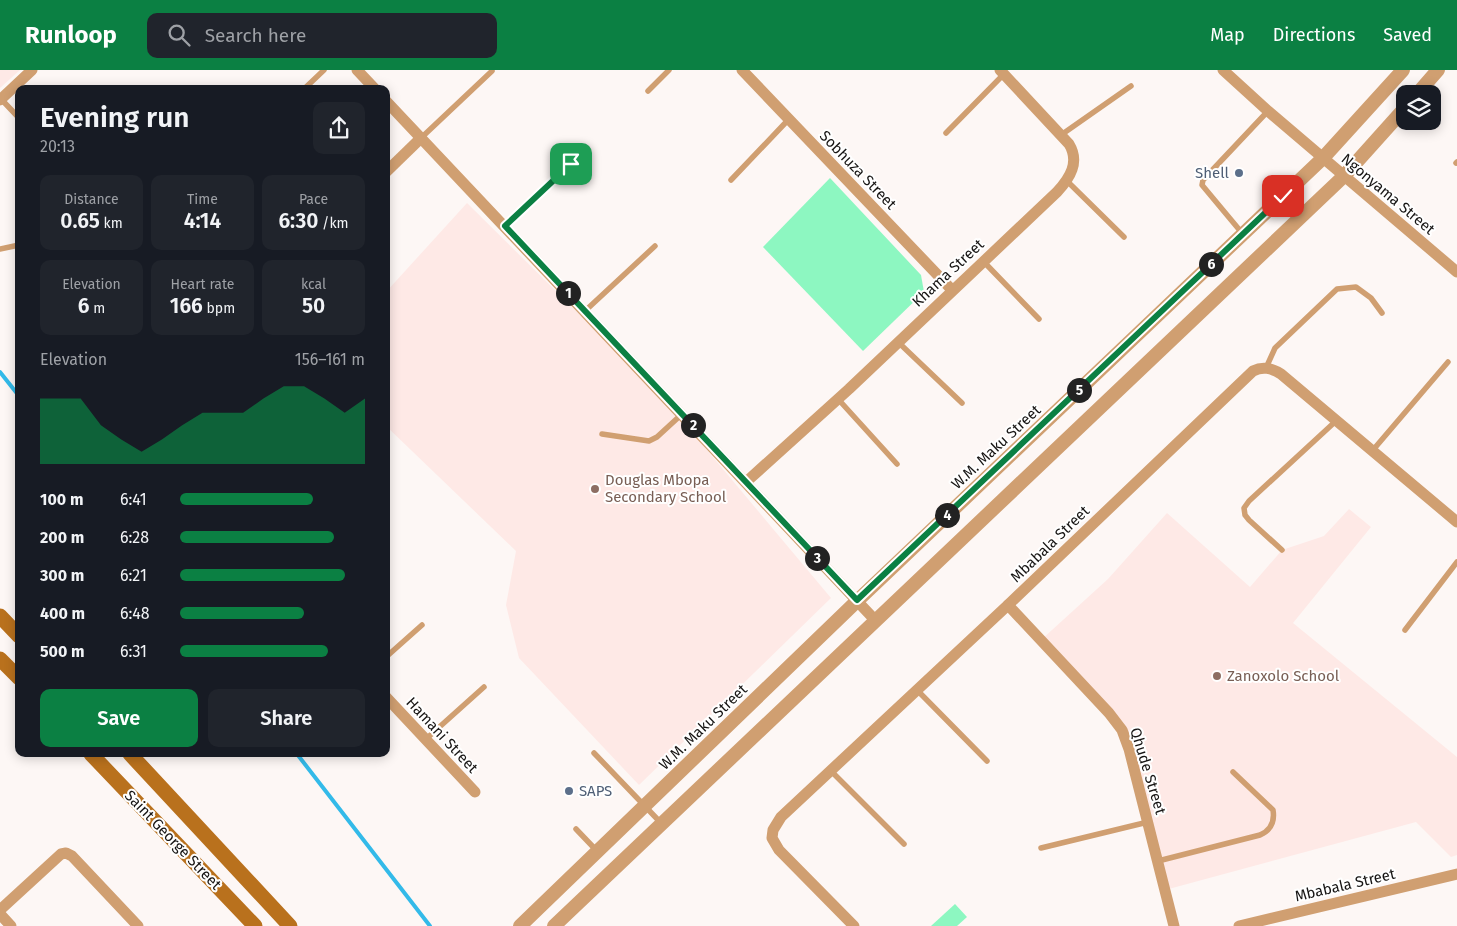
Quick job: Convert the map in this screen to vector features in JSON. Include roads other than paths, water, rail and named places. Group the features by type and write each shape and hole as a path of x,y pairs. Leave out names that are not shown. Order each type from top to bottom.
{"main road":[{"path":"0,616 15,632"},
{"path":"0,659 15,674"},
{"name":"Saint George Street","path":"93,757 255,926"},
{"name":"Saint George Street","path":"133,757 290,926"}],"street":[{"path":"16,85 32,70"},
{"path":"357,70 371,85"},
{"name":"Sobhuza Street","path":"742,70 952,290"},
{"name":"Ngonyama Street","path":"1223,70 1268,111 1457,272"},
{"name":"W.M. Maku Street","path":"520,926 857,600 1323,158 1403,70"},
{"path":"1425,85 1438,70"},
{"name":"Khama Street","path":"746,482 838,399 1066,181 1071,174 1074,158 1073,150 1062,135 1002,72"},
{"path":"1,99 15,86"},
{"path":"390,105 875,620"},
{"path":"554,926 1344,176 1396,118"},
{"path":"390,168 422,138"},
{"name":"Mbabala Street","path":"854,926 779,850 772,838 773,830 781,817 1247,376 1259,368 1266,368"},
{"path":"1266,368 1281,374 1457,522"},
{"name":"Qhude Street","path":"1008,604 1117,722 1129,749 1174,926"},
{"name":"Hamani Street","path":"390,702 475,792"},
{"path":"0,910 61,854 69,854 138,926"},
{"name":"Mbabala Street","path":"1239,926 1457,874"},
{"path":"0,914 11,926"}],"lane":[{"path":"308,85 324,70"},
{"path":"648,91 669,70"},
{"path":"422,138 492,71"},
{"path":"946,133 1002,72"},
{"path":"1062,135 1131,86"},
{"path":"1,99 15,114"},
{"path":"1244,234 1202,186 1203,180 1268,111"},
{"path":"731,180 789,119"},
{"path":"505,226 571,164"},
{"path":"1066,181 1124,237"},
{"path":"0,249 15,246"},
{"path":"585,311 655,246"},
{"path":"983,261 1040,319"},
{"path":"1266,368 1275,348 1337,289 1356,287 1371,298 1382,313"},
{"path":"898,342 962,403"},
{"path":"1373,450 1448,362"},
{"path":"838,399 897,464"},
{"path":"602,434 649,441 657,437 682,414"},
{"path":"1282,550 1249,520 1245,515 1244,508 1249,501 1336,420"},
{"path":"1405,630 1457,562"},
{"path":"390,653 422,625"},
{"path":"426,739 484,687"},
{"path":"917,690 987,761"},
{"path":"594,753 662,824"},
{"path":"831,771 904,844"},
{"path":"1158,862 1266,832 1271,826 1274,815 1272,810 1233,772"},
{"path":"1041,848 1148,822"},
{"path":"576,829 597,852"}],"waterway":[{"path":"0,372 15,391"},
{"path":"299,757 430,926"}],"place":[{"name":"Shell","path":"1239,173"},
{"name":"Douglas Mbopa Secondary School","path":"595,489"},
{"name":"Zanoxolo School","path":"1217,676"},
{"name":"SAPS","path":"569,791"}]}
